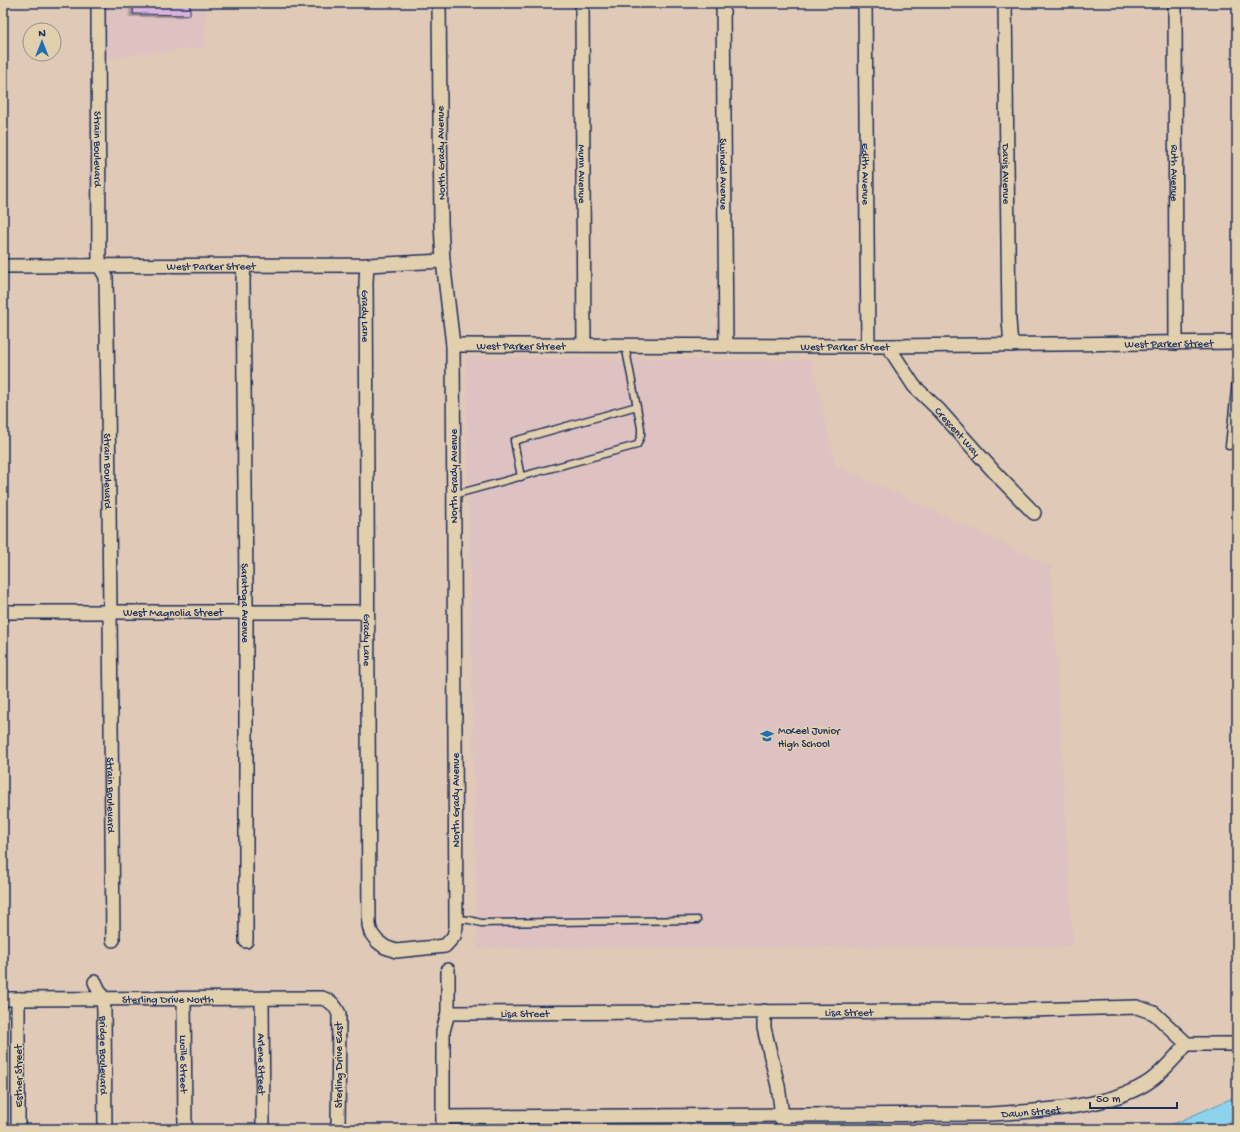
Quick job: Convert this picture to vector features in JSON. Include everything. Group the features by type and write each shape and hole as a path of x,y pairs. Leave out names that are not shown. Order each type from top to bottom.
{"street":[{"name":"Strain Boulevard","path":"98,3 99,265 106,277 108,396 113,940"},
{"name":"North Grady Avenue","path":"439,3 441,223 443,261 452,345 456,919 454,936 445,946"},
{"name":"Munn Avenue","path":"582,3 584,345"},
{"name":"Swindel Avenue","path":"722,3 726,345"},
{"name":"Edith Avenue","path":"865,3 868,345"},
{"name":"Davis Avenue","path":"1005,3 1009,320 1011,345"},
{"name":"Ruth Avenue","path":"1174,3 1176,343"},
{"name":"West Parker Street","path":"3,266 367,265 443,261"},
{"name":"Saratoga Avenue","path":"244,265 242,280 246,589 246,941"},
{"name":"Grady Lane","path":"367,265 369,917 371,933 377,941 385,947 396,951 445,946"},
{"name":"West Parker Street","path":"452,345 888,346 1237,342"},
{"name":"Crescent Way","path":"888,346 914,386 1034,513"},
{"name":"West Magnolia Street","path":"3,612 367,612"},
{"path":"443,1123 443,1032 448,1013 448,970"},
{"name":"Bridge Boulevard","path":"95,982 103,999 104,1011 105,1129"},
{"name":"Esther Street","path":"18,998 18,1129"},
{"name":"Sterling Drive North","path":"3,999 322,998 332,1003"},
{"name":"Lucille Street","path":"184,999 185,1129"},
{"name":"Arlene Street","path":"262,999 262,1129"},
{"name":"Sterling Drive East","path":"332,1003 336,1006 339,1014 338,1129"},
{"name":"Lisa Street","path":"448,1013 989,1011 1137,1007 1154,1013 1187,1044"},
{"path":"764,1011 764,1028 778,1086 784,1129"},
{"path":"1187,1044 1237,1044"},
{"name":"Dawn Street","path":"443,1123 782,1116 990,1114 1050,1109 1084,1104 1133,1091 1150,1081 1167,1067 1187,1044"}],"lane":[{"path":"453,495 637,445 641,436 641,428 625,345"},
{"path":"1229,446 1237,371"},
{"path":"521,477 514,441 637,406"},
{"path":"456,919 470,920 481,923 697,920"}],"shaded area":[{"path":"104,3 206,3 205,47 104,58"},
{"name":"McKeel Junior High School","path":"466,357 811,360 835,465 1051,566 1073,946 477,948"}],"water":[{"path":"1237,1096 1237,1121 1224,1123 1218,1129 1162,1129"}],"building":[{"path":"134,3 190,3 190,15 133,14"}],"place":[{"name":"McKeel Junior High School","path":"767,736"}]}
